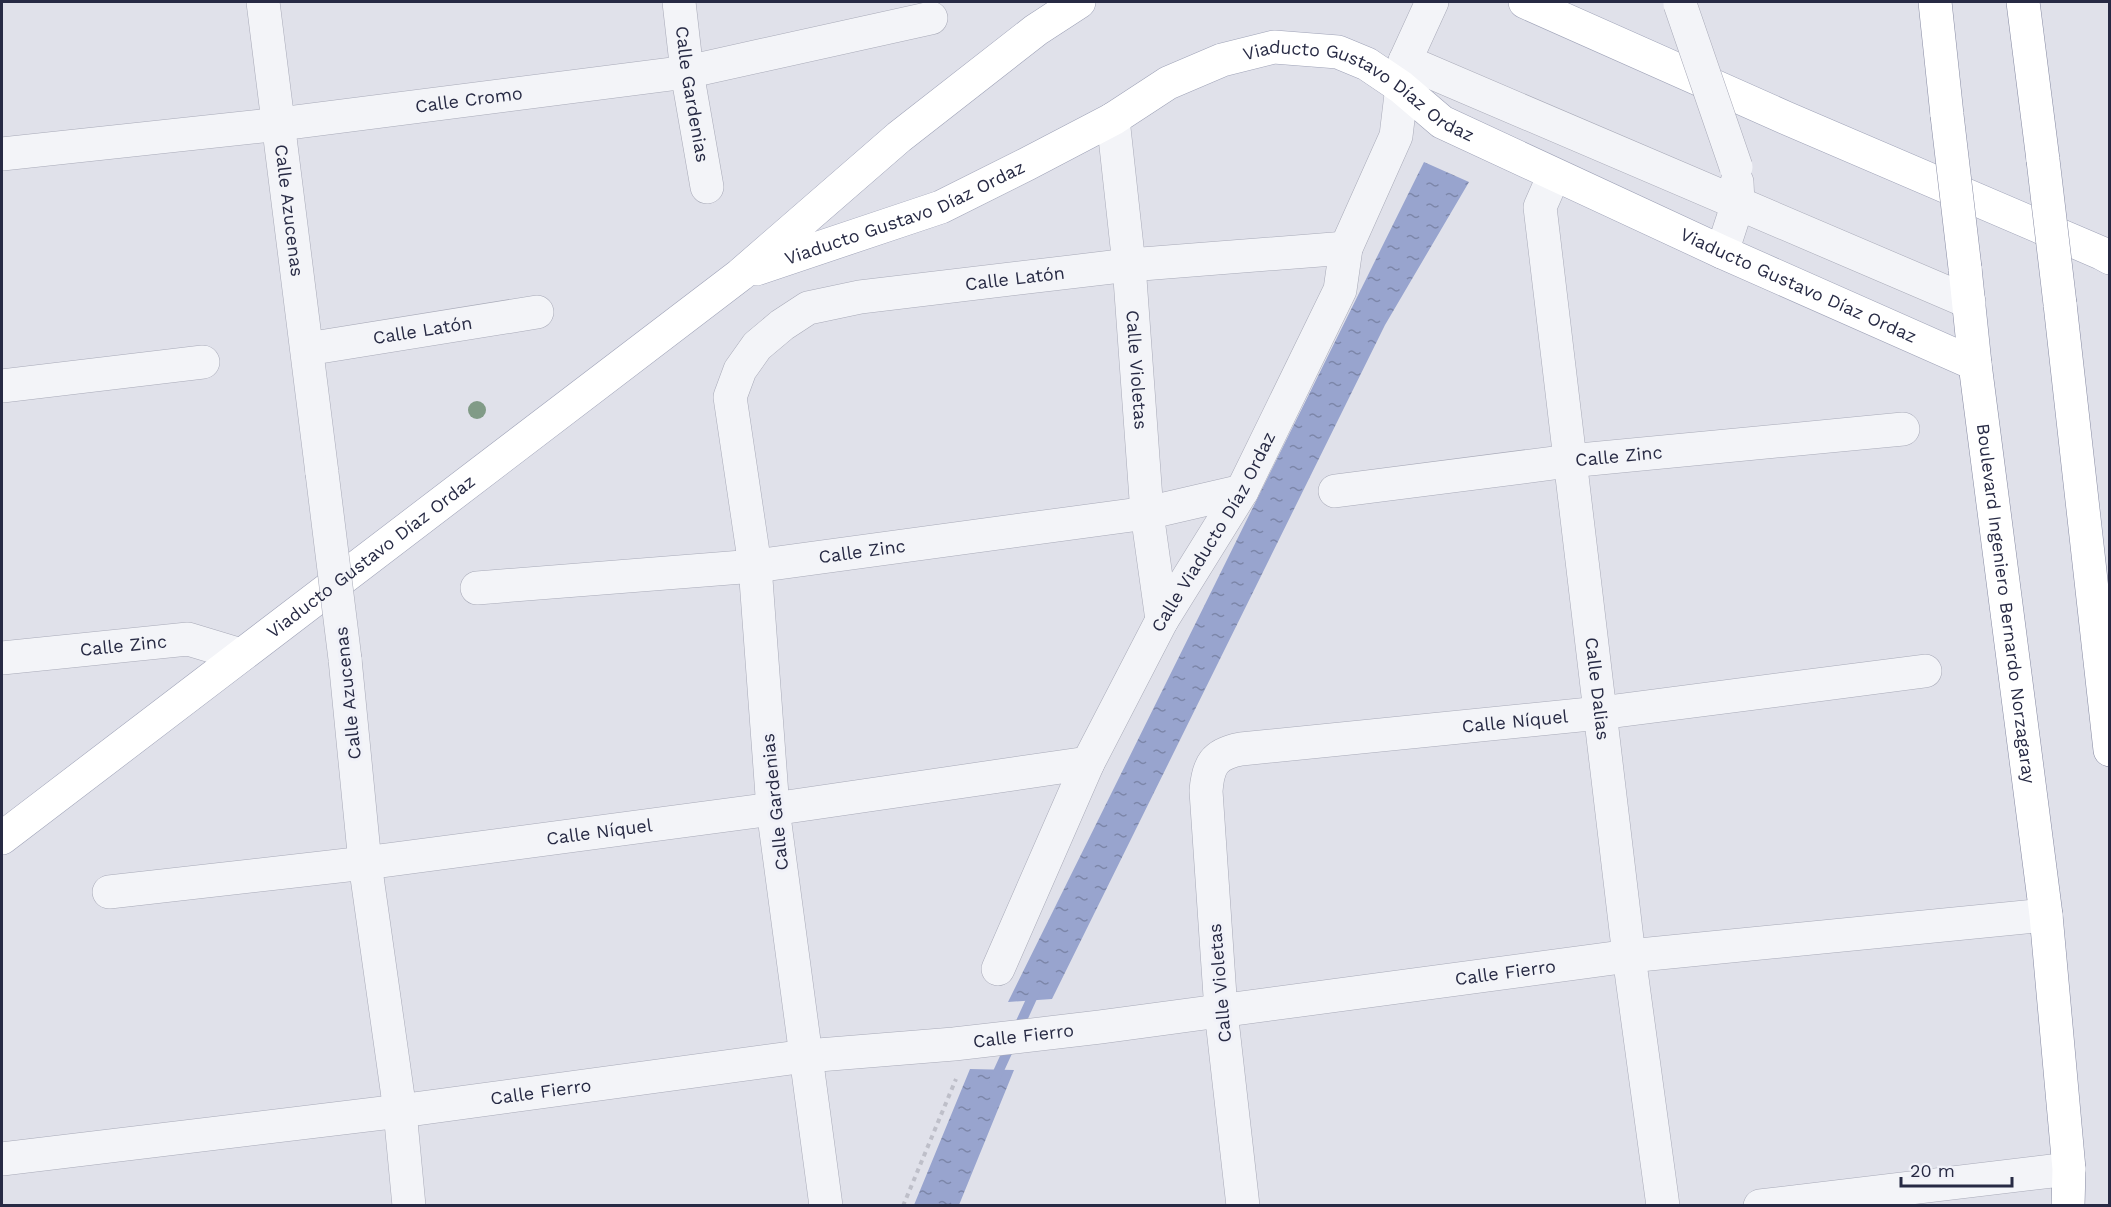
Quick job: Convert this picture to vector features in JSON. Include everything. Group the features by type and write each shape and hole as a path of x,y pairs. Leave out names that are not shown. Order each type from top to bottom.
{"main road":[{"name":"Viaducto Gustavo Díaz Ordaz","path":"2,838 740,275 899,137 1036,30 1079,2"},
{"path":"1526,2 2109,258"},
{"name":"Boulevard Ingeniero Bernardo Norzagaray","path":"1935,2 1975,364 2046,915 2068,1169 2068,1206"},
{"path":"2023,2 2060,304 2109,750"},
{"name":"Viaducto Gustavo Díaz Ordaz","path":"740,275 940,207 1113,119 1168,83 1222,60 1274,47 1338,52 1367,64 1407,62 1442,122 1722,252 1975,364"}],"street":[{"name":"Calle Azucenas","path":"263,2 345,659 365,863 400,1111 409,1206"},
{"name":"Calle Gardenias","path":"679,2 687,72 707,187"},
{"name":"Calle Viaducto Díaz Ordaz","path":"998,969 1088,763 1162,620 1242,491 1340,290 1346,248 1396,136 1407,62 1432,2"},
{"path":"1679,3 1736,167 1738,202 1722,252"},
{"name":"Calle Cromo","path":"2,154 280,124 687,72 931,18"},
{"path":"1407,62 1969,302"},
{"name":"Calle Violetas","path":"1113,119 1129,265 1147,513 1162,620"},
{"name":"Calle Dalias","path":"1554,175 1540,207 1629,956 1663,1206"},
{"name":"Calle Latón","path":"730,397 740,370 757,346 782,325 808,308 860,297 1129,265 1346,248"},
{"name":"Calle Latón","path":"307,349 537,312"},
{"path":"2,386 203,362"},
{"name":"Calle Gardenias","path":"730,397 755,566 773,809 826,1206"},
{"name":"Calle Zinc","path":"1335,491 1569,461 1903,429"},
{"name":"Calle Zinc","path":"477,588 755,566 1147,513 1242,491"},
{"name":"Calle Zinc","path":"2,658 188,639 241,655"},
{"name":"Calle Níquel","path":"1214,762 1226,752 1241,749 1600,713 1925,670"},
{"name":"Calle Violetas","path":"1214,762 1207,774 1206,791 1221,1011 1243,1206"},
{"name":"Calle Níquel","path":"109,892 365,863 773,809 1088,763"},
{"name":"Calle Fierro","path":"2,1159 400,1111 806,1056 956,1059 1100,1027 1629,956 2046,915"},
{"path":"1760,1206 2068,1169"}],"path":[{"path":"903,1206 956,1059"}],"water":[{"path":"1424,162 1469,182 1385,325 1052,999 1008,1002"},
{"path":"970,1069 1014,1070 959,1205 914,1205"}],"waterway":[{"path":"994,1081 1036,989"}]}
